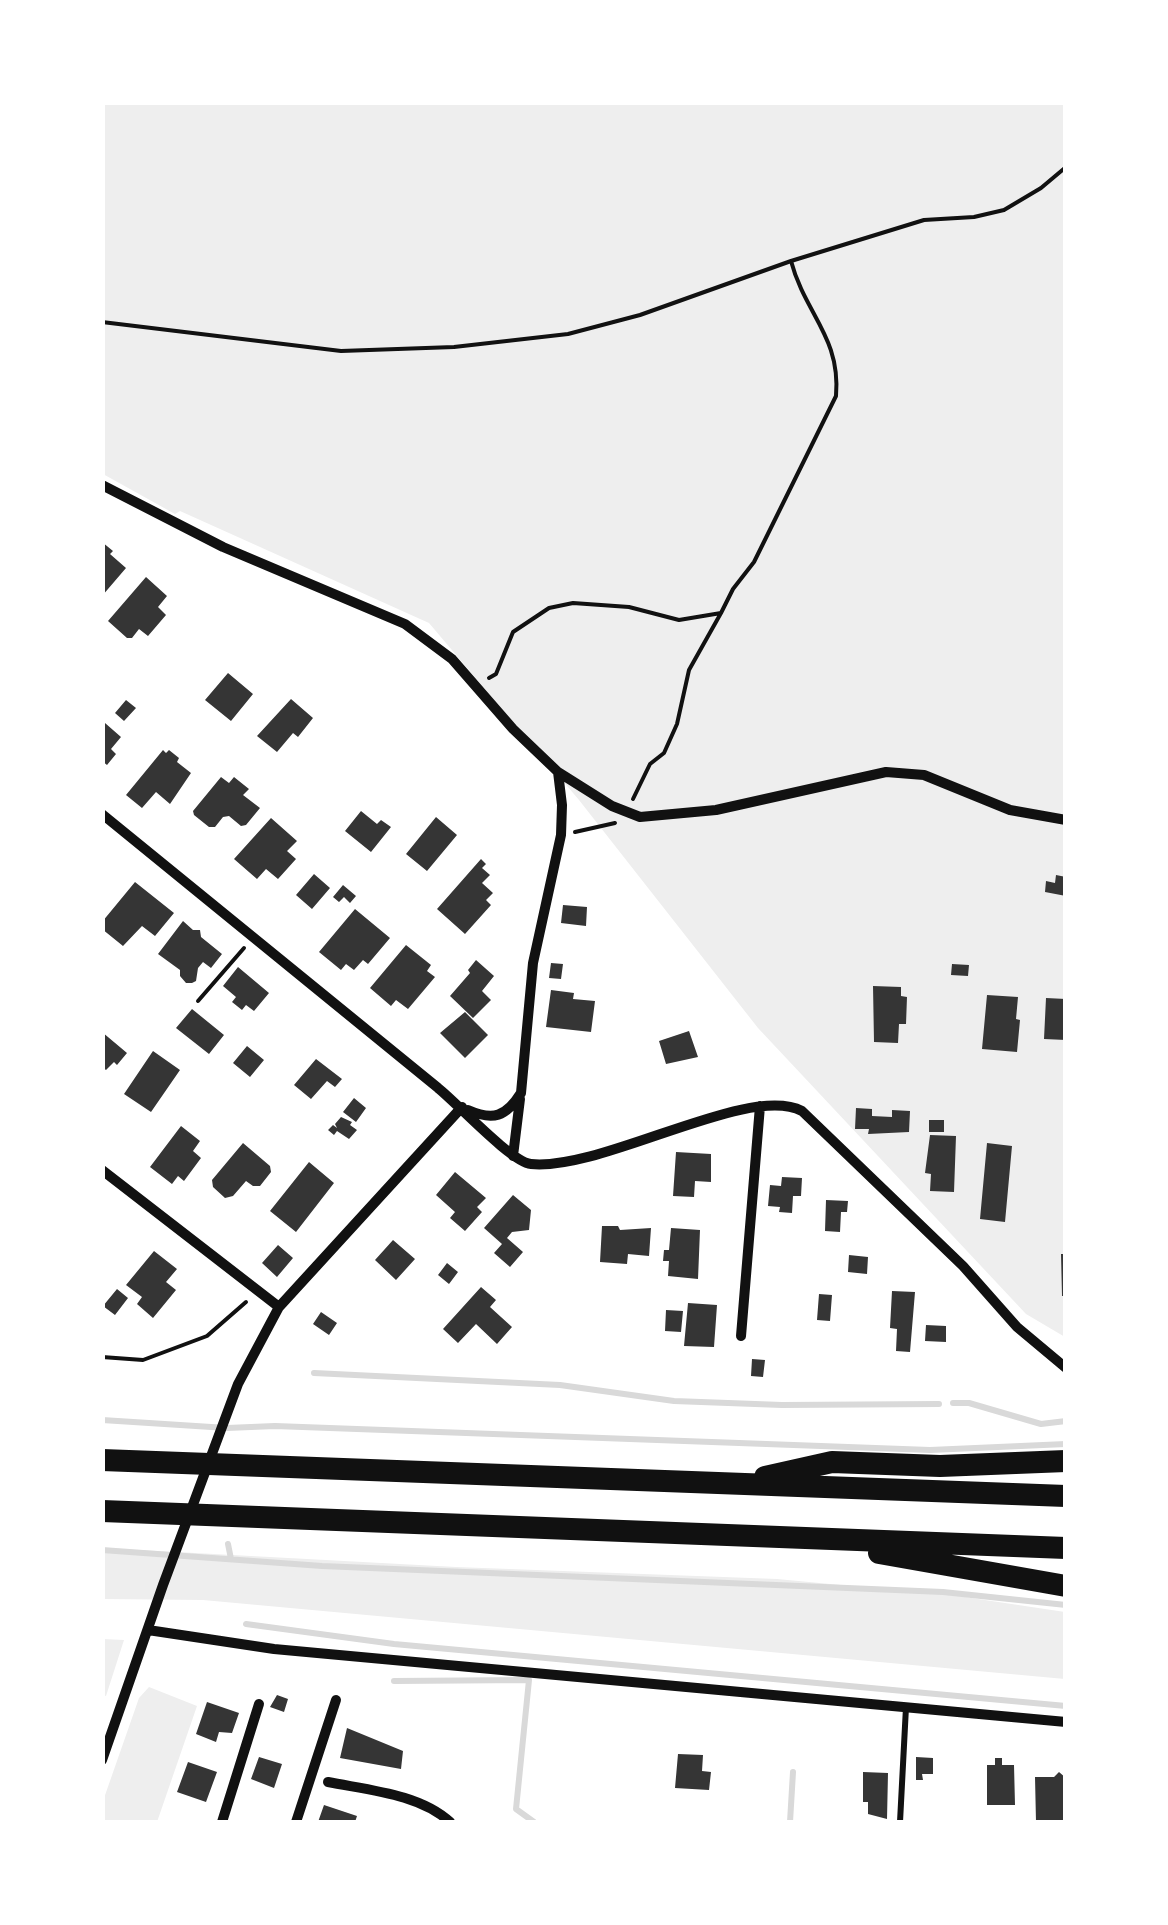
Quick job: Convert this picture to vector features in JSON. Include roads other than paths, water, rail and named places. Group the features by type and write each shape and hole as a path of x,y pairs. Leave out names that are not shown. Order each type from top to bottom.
{"highway":[{"path":"102,1460 1066,1496"},
{"path":"733,1484 832,1462 940,1466 1066,1461"},
{"path":"102,1512 1066,1548"},
{"path":"792,1538 1066,1586"}],"street":[{"path":"102,485 223,547 404,624 431,641 558,772 640,817 716,810 886,772 924,775 1010,810 1066,820"},
{"path":"512,1156 533,963 561,836 558,772"},
{"path":"102,814 462,1107 520,1162 540,1164 598,1154 760,1106 780,1103 802,1111 963,1266 1016,1327 1066,1368"},
{"path":"462,1107 485,1117 503,1113 513,1106 520,1093"},
{"path":"742,1336 760,1106"},
{"path":"102,1760 238,1384 279,1307 462,1107"},
{"path":"102,1170 279,1307"},
{"path":"148,1630 274,1649 1066,1722"},
{"path":"296,1822 336,1700"},
{"path":"222,1822 259,1704"},
{"path":"328,1782 389,1794 430,1808 450,1822"}],"lane":[{"path":"900,1822 906,1707"}],"waterway":[{"path":"314,1373 560,1385 674,1401 939,1404"},
{"path":"953,1403 969,1403 1041,1424 1066,1421"},
{"path":"102,1420 227,1428 275,1426 930,1450 1066,1444"},
{"path":"228,1544 231,1559"},
{"path":"102,1550 322,1566 943,1592 1066,1605"},
{"path":"246,1624 394,1644 1066,1706"},
{"path":"394,1681 529,1680 516,1809 534,1822"},
{"path":"790,1822 793,1772"}]}
